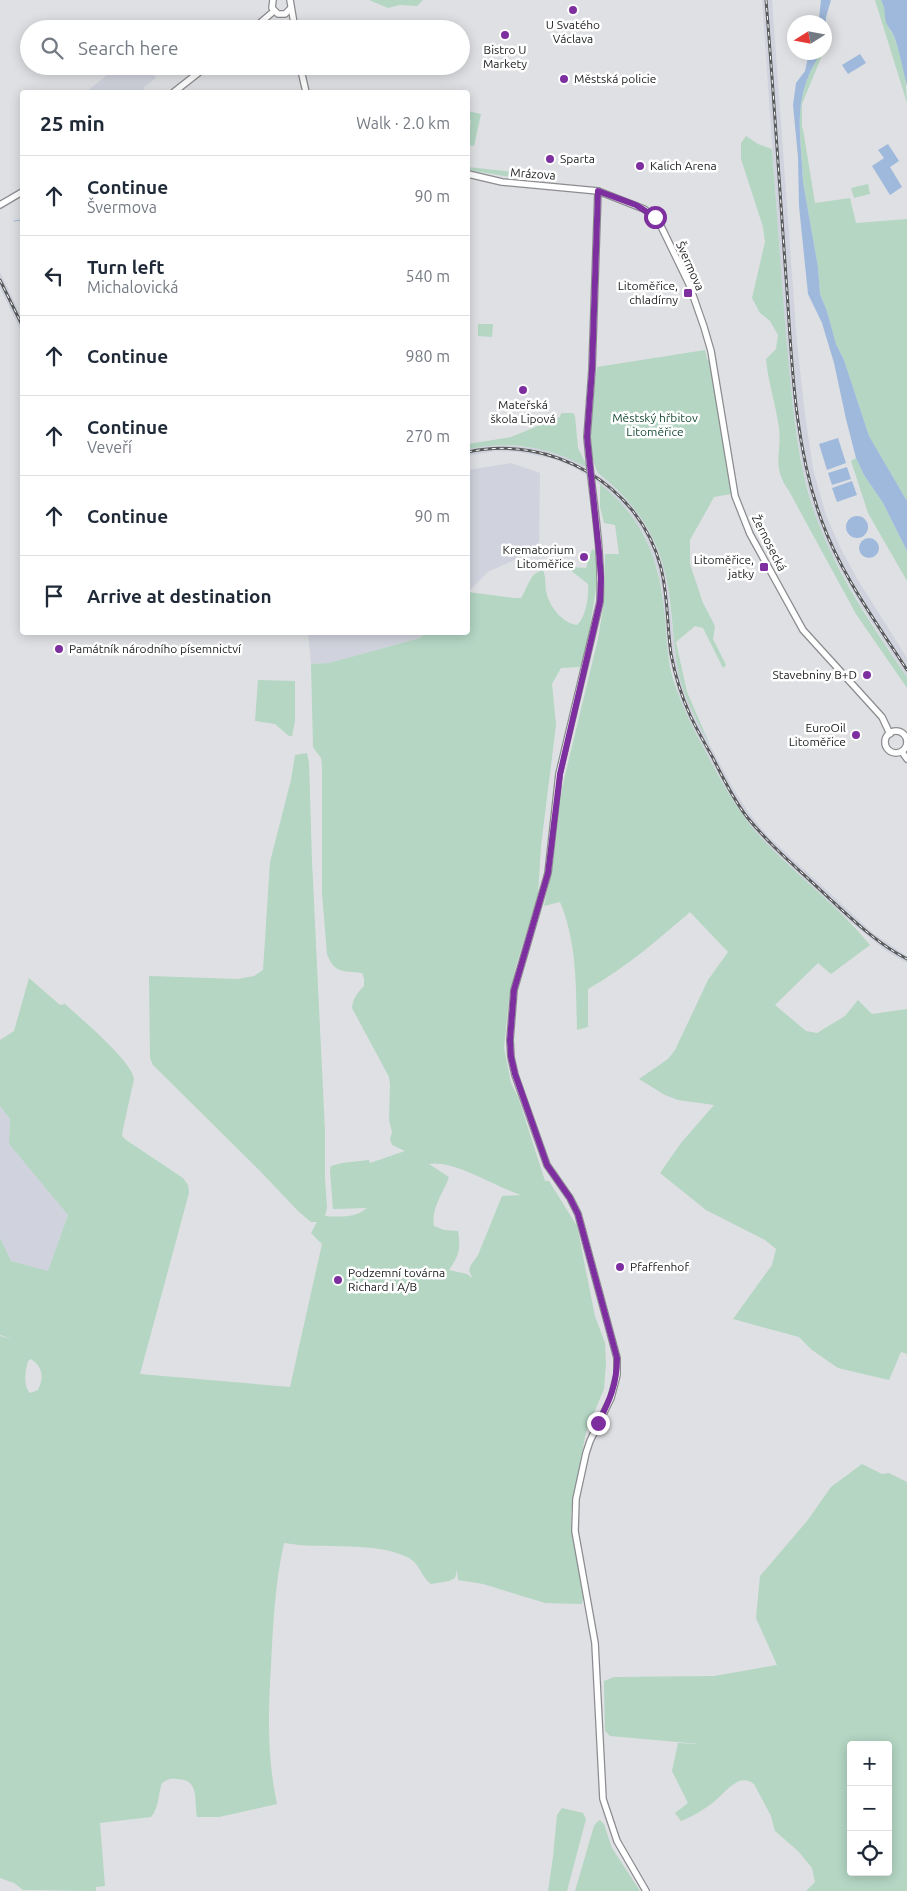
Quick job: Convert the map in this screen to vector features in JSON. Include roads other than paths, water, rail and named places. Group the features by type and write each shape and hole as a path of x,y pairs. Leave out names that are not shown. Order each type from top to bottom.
{"street":[{"path":"274,0 272,8 274,11"},
{"path":"290,0 293,20"},
{"path":"284,14 290,9"},
{"path":"274,11 284,14 289,20"},
{"path":"264,20 274,11"},
{"path":"177,90 196,75"},
{"path":"302,75 306,90"},
{"name":"Mrázova","path":"470,174 502,182 598,191"},
{"path":"598,191 592,370 587,437 599,552 600,602 560,774 548,873 514,990 511,1016 511,1057 520,1091 547,1165 578,1214 617,1358 617,1375 611,1398 586,1453 576,1499 576,1531 595,1643 603,1799 617,1841 646,1891"},
{"name":"Švermova","path":"598,191 644,209 658,220 689,284 704,327"},
{"path":"0,205 20,193"},
{"name":"Žernosecká","path":"704,327 711,352 736,496 750,534 803,630 882,717 890,734 886,739 886,746 895,753 902,752 907,758"},
{"path":"890,734 901,733 906,737 907,746 902,752"}],"water":[{"path":"821,0 831,0 827,15 819,15"},
{"path":"881,0 907,0 907,86 896,42 886,22"},
{"path":"860,54 866,63 848,74 842,65"},
{"path":"807,60 817,60 805,85 800,116 800,131 803,182 818,267 820,294 869,436 907,501 907,551 883,503 864,475 856,458 834,363 822,323 808,294 799,206 798,157 793,105 796,83 805,71"},
{"path":"888,144 899,161 890,167 902,187 890,195 872,166 884,158 878,150"},
{"path":"838,438 846,463 827,470 819,444"},
{"path":"847,467 851,479 832,485 828,473"},
{"path":"852,481 857,495 837,502 832,488"},
{"path":"857,516 867,523 868,527 861,537 857,538 847,531 846,527 853,517"},
{"path":"869,538 876,541 879,548 876,555 869,558 862,555 859,548 862,541"}],"waterway":[{"path":"14,221 20,220"}],"railway":[{"path":"766,0 793,378 805,464 821,519 838,559 848,578 907,670"},
{"path":"0,280 20,321"},
{"path":"470,452 499,448 530,451 560,459 587,472 612,490 634,512 650,538 661,568 665,589 671,654 681,692 695,726 737,803 766,839 857,924 907,959"}],"place":[{"name":"U Svatého Václava","path":"573,10"},
{"name":"Bistro U Markety","path":"505,35"},
{"name":"Městská policie","path":"564,79"},
{"name":"Sparta","path":"550,159"},
{"name":"Kalich Arena","path":"640,166"},
{"name":"Litoměřice, chladírny","path":"688,293"},
{"name":"Mateřská škola Lipová","path":"523,390"},
{"name":"Krematorium Litoměřice","path":"584,557"},
{"name":"Litoměřice, jatky","path":"764,567"},
{"name":"Památník národního písemnictví","path":"59,649"},
{"name":"Stavebniny B+D","path":"867,675"},
{"name":"EuroOil Litoměřice","path":"856,735"},
{"name":"Pfaffenhof","path":"620,1267"},
{"name":"Podzemní továrna Richard I A/B","path":"338,1280"}],"park label":[{"name":"Městský hřbitov Litoměřice","path":"655,425"}]}
